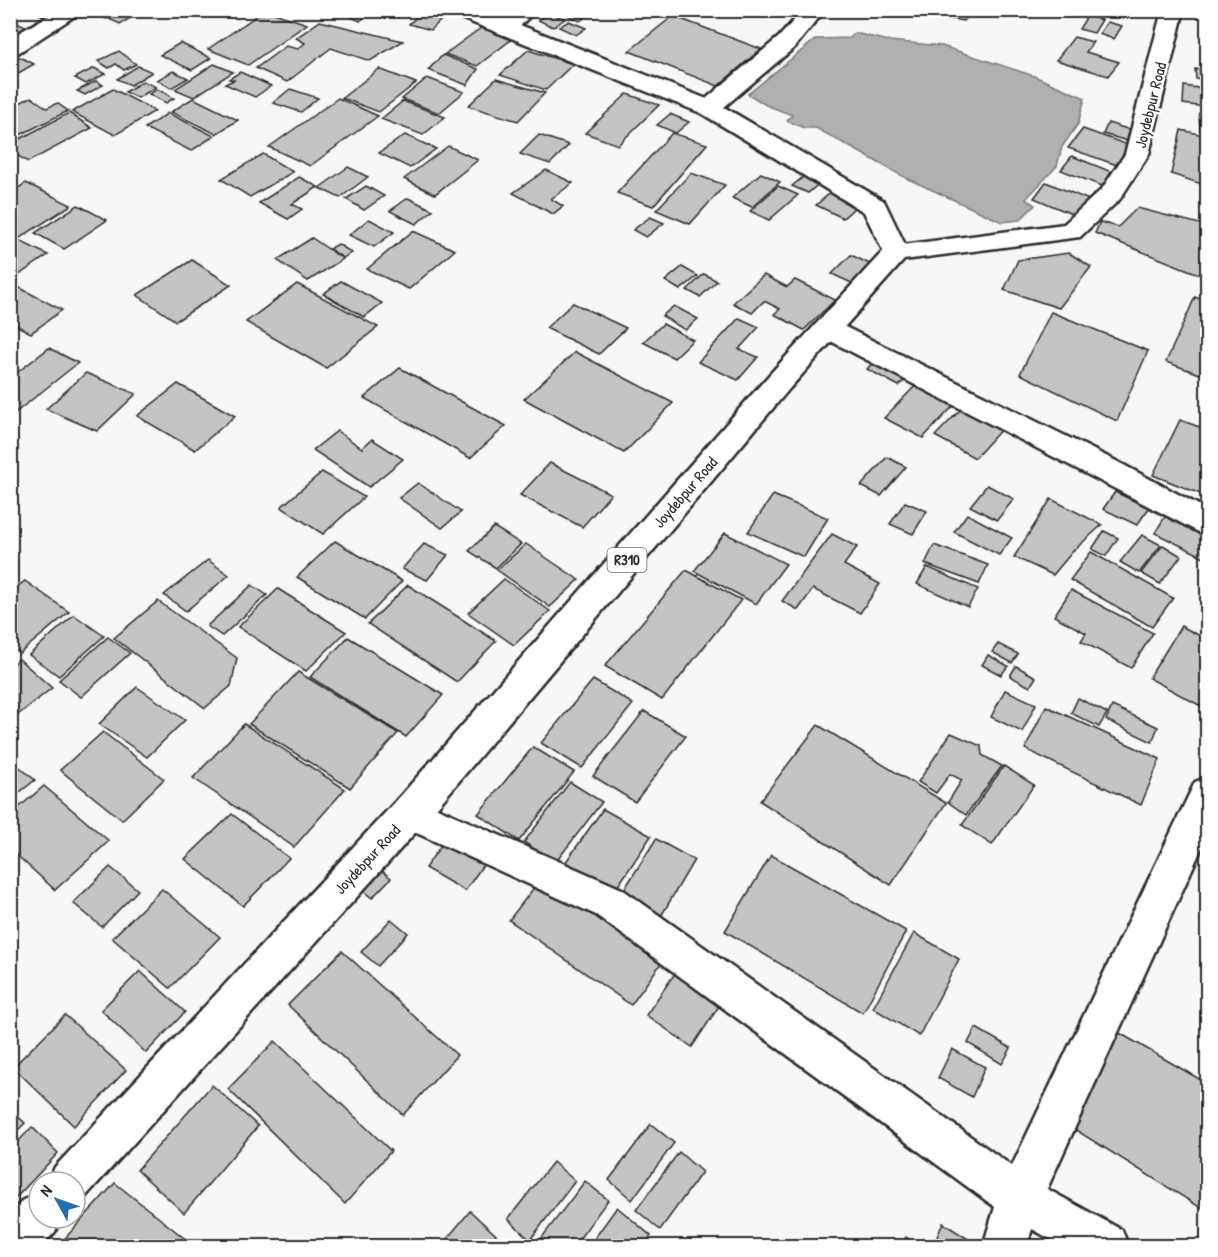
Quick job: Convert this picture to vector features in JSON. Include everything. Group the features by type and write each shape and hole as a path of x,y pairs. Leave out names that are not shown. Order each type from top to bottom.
{"street":[{"path":"10,48 74,10"},
{"path":"461,10 709,108 875,207 896,254"},
{"path":"506,27 526,10"},
{"path":"709,108 787,42 815,10"},
{"name":"Joydebpur Road","path":"81,1170 410,812 829,328 896,254 1071,231 1111,194 1137,154 1173,10"},
{"path":"829,328 1107,470 1208,525"},
{"path":"1005,1246 1020,1198 1208,793"},
{"path":"410,812 609,902 1020,1198 1106,1246"},
{"path":"11,1246 27,1229"}],"shaded area":[{"path":"855,33 889,41 942,46 1034,76 1085,98 1078,124 1062,147 1057,166 1026,199 1035,205 1020,220 1002,222 906,178 816,128 804,128 787,121 792,115 766,105 748,94 816,39 850,38"}],"building":[{"path":"31,10 66,10 50,19"},
{"path":"100,10 122,10 106,19 95,13"},
{"path":"124,10 145,10 120,24 109,19"},
{"path":"265,10 307,24 248,65 208,49"},
{"path":"334,10 374,10 360,21"},
{"path":"570,10 595,10 580,21 565,14"},
{"path":"899,10 974,10 963,21"},
{"path":"422,12 443,18 431,30 409,24"},
{"path":"550,13 565,19 553,27 538,20"},
{"path":"673,16 761,49 718,86 629,51"},
{"path":"1087,16 1102,20 1094,33 1079,29"},
{"path":"10,20 28,28 10,38"},
{"path":"320,21 403,41 370,61 331,48 287,82 256,68 286,46 298,49 305,43 296,38"},
{"path":"569,21 586,28 576,35 559,27"},
{"path":"1107,22 1122,26 1114,39 1099,34"},
{"path":"485,25 516,36 477,66 445,54"},
{"path":"1074,37 1093,42 1086,52 1119,62 1108,76 1056,60"},
{"path":"180,43 211,58 192,70 160,55"},
{"path":"528,50 573,64 546,90 500,75"},
{"path":"119,51 136,64 124,70 116,64 109,68 98,61"},
{"path":"443,55 478,69 467,85 428,70"},
{"path":"20,57 34,64 10,78 10,63"},
{"path":"214,64 233,72 194,97 175,89"},
{"path":"138,66 152,72 131,85 117,79"},
{"path":"94,68 105,74 86,84 75,78"},
{"path":"379,69 416,83 379,112 342,98"},
{"path":"1195,69 1208,70 1208,80 1196,79"},
{"path":"173,71 188,78 171,88 157,80"},
{"path":"240,72 271,86 255,97 225,84 234,80 229,79"},
{"path":"427,78 464,92 439,113 402,99"},
{"path":"496,79 545,93 518,121 468,106"},
{"path":"96,81 103,85 85,95 77,91"},
{"path":"143,81 156,87 138,98 125,92"},
{"path":"1184,86 1205,89 1205,107 1183,104"},
{"path":"113,89 155,111 115,135 72,112"},
{"path":"157,89 174,98 166,103 149,94"},
{"path":"290,89 318,98 301,112 273,103"},
{"path":"627,94 659,105 618,145 585,133"},
{"path":"31,97 47,108 57,103 68,111 10,140 10,108"},
{"path":"193,98 238,120 216,134 171,112"},
{"path":"338,98 378,116 310,166 269,147"},
{"path":"403,101 445,117 423,135 381,119"},
{"path":"69,113 92,128 28,162 10,151 10,144"},
{"path":"168,113 214,136 191,151 145,128"},
{"path":"1199,113 1208,114 1208,132 1200,130"},
{"path":"670,114 689,122 676,133 657,125"},
{"path":"1108,123 1140,133 1135,143 1103,134"},
{"path":"1083,129 1131,146 1117,165 1068,148"},
{"path":"1181,130 1208,136 1208,186 1171,174"},
{"path":"672,133 707,144 653,206 617,193"},
{"path":"405,135 436,149 410,168 379,153"},
{"path":"539,135 569,145 550,164 520,154"},
{"path":"448,146 478,160 435,194 404,179"},
{"path":"263,154 293,172 250,197 221,179"},
{"path":"1072,156 1114,173 1102,186 1061,170"},
{"path":"348,167 368,177 340,198 319,188"},
{"path":"546,170 573,183 551,199 563,206 553,214 513,193"},
{"path":"691,173 725,185 690,224 656,210"},
{"path":"761,173 780,182 752,207 732,198"},
{"path":"807,174 822,181 808,193 792,186"},
{"path":"299,177 318,187 292,204 302,209 288,219 259,203"},
{"path":"1046,182 1089,200 1074,215 1034,198"},
{"path":"26,183 71,205 20,238 10,234 10,193"},
{"path":"366,186 384,196 364,210 346,199"},
{"path":"778,186 798,195 769,220 750,211"},
{"path":"835,189 862,201 843,218 816,205"},
{"path":"408,198 433,210 416,224 390,211"},
{"path":"78,205 107,220 64,249 35,233"},
{"path":"1137,208 1208,226 1208,264 1201,275 1095,233 1100,222 1118,227"},
{"path":"650,217 664,223 646,237 633,230"},
{"path":"369,219 394,232 374,247 349,235"},
{"path":"413,231 455,250 409,289 367,269"},
{"path":"14,238 48,255 10,281 10,240"},
{"path":"312,238 343,259 308,281 277,260"},
{"path":"338,244 352,253 343,258 329,249"},
{"path":"1069,253 1091,267 1059,308 1004,290 1018,260"},
{"path":"851,255 874,266 856,285 832,274"},
{"path":"192,260 231,285 176,321 137,295"},
{"path":"682,267 698,276 680,290 665,281"},
{"path":"704,274 717,281 700,297 687,290"},
{"path":"764,275 787,287 795,280 835,300 804,330 774,314 780,309 764,301 752,313 733,303"},
{"path":"341,281 382,303 364,317 323,294"},
{"path":"297,284 378,327 326,368 246,322"},
{"path":"20,288 62,310 31,333 10,322 10,294"},
{"path":"1195,297 1208,302 1208,377 1166,362"},
{"path":"573,303 626,328 599,354 546,328"},
{"path":"674,306 698,319 685,330 662,316"},
{"path":"1051,312 1148,351 1117,421 1020,374"},
{"path":"739,318 759,327 739,349 758,357 738,380 698,362"},
{"path":"663,324 693,340 674,358 643,342"},
{"path":"49,348 78,363 15,413 10,411 10,378"},
{"path":"575,352 673,403 624,453 524,399"},
{"path":"876,359 909,376 899,386 867,369"},
{"path":"400,368 506,426 470,458 364,398"},
{"path":"86,373 136,394 97,431 46,409"},
{"path":"921,380 959,400 923,438 884,418"},
{"path":"178,384 235,416 195,450 137,416"},
{"path":"967,403 1006,424 975,458 935,436"},
{"path":"1180,420 1208,430 1208,487 1203,495 1153,475"},
{"path":"337,431 362,448 372,439 403,459 369,487 313,450"},
{"path":"887,457 906,467 881,496 861,486"},
{"path":"550,463 611,494 582,527 520,495"},
{"path":"322,472 364,497 323,534 281,507"},
{"path":"418,483 461,512 442,528 399,498"},
{"path":"987,485 1014,499 997,520 970,506"},
{"path":"1115,492 1149,508 1137,525 1103,509"},
{"path":"773,495 828,518 804,557 748,532"},
{"path":"1051,499 1102,525 1073,551 1053,575 1014,557"},
{"path":"905,502 927,511 913,534 890,524"},
{"path":"967,514 1012,538 999,555 954,532"},
{"path":"1166,515 1208,535 1208,559 1155,533"},
{"path":"494,527 521,544 496,568 469,551"},
{"path":"1104,531 1118,538 1106,556 1092,549"},
{"path":"725,533 786,564 756,604 694,571"},
{"path":"832,534 857,547 844,565 880,584 860,613 813,589 798,610 782,601"},
{"path":"1142,535 1161,545 1139,573 1120,562"},
{"path":"335,541 402,581 365,619 297,577"},
{"path":"424,544 448,555 427,580 402,569"},
{"path":"526,544 579,580 550,607 497,570"},
{"path":"934,545 988,565 979,584 925,564"},
{"path":"1163,545 1181,556 1160,584 1141,573"},
{"path":"1091,552 1173,598 1152,627 1070,580"},
{"path":"208,560 229,575 186,611 164,595"},
{"path":"927,567 978,589 968,607 917,584"},
{"path":"686,570 741,600 662,700 605,666"},
{"path":"504,579 550,611 514,645 468,613"},
{"path":"25,581 69,612 20,653 10,646 10,592"},
{"path":"252,585 267,595 222,636 207,626"},
{"path":"408,585 496,641 457,682 368,624"},
{"path":"278,589 346,632 306,671 238,627"},
{"path":"1071,590 1153,633 1131,668 1081,641 1086,633 1054,616"},
{"path":"158,601 237,658 231,686 205,708 114,638"},
{"path":"74,615 104,636 59,676 29,655"},
{"path":"1181,626 1208,640 1208,710 1149,678"},
{"path":"108,637 130,653 81,697 59,680"},
{"path":"348,637 443,695 406,737 310,677"},
{"path":"998,644 1018,654 1012,663 992,652"},
{"path":"988,655 1008,666 1001,675 982,665"},
{"path":"19,659 52,688 10,721 10,666"},
{"path":"1016,666 1036,677 1030,687 1010,676"},
{"path":"298,672 398,733 350,788 249,724"},
{"path":"593,680 633,704 582,768 541,743"},
{"path":"137,687 185,720 147,757 99,724"},
{"path":"1005,690 1036,704 1022,732 991,717"},
{"path":"1078,698 1107,713 1099,727 1071,713"},
{"path":"1046,706 1160,759 1141,805 1025,749"},
{"path":"1112,706 1158,727 1152,742 1106,720"},
{"path":"644,711 686,736 635,802 593,776"},
{"path":"244,724 345,789 294,847 193,778"},
{"path":"818,725 946,803 891,885 760,801"},
{"path":"103,732 164,779 122,820 60,770"},
{"path":"951,733 981,746 982,755 1002,766 966,815 948,802 962,780 950,774 936,793 918,782"},
{"path":"533,747 574,772 519,841 478,814"},
{"path":"10,759 35,780 10,800"},
{"path":"1004,766 1034,785 992,845 962,825"},
{"path":"570,782 602,802 555,863 524,842"},
{"path":"44,786 109,841 55,890 10,849 10,815"},
{"path":"603,809 651,836 612,895 563,866"},
{"path":"232,814 289,858 243,906 185,859"},
{"path":"447,837 487,859 465,891 425,868"},
{"path":"656,839 694,860 660,918 620,896"},
{"path":"771,855 906,931 863,1013 725,931"},
{"path":"110,867 138,890 102,927 73,903"},
{"path":"381,870 391,878 372,898 362,890"},
{"path":"543,876 665,958 631,1005 509,920"},
{"path":"162,889 220,937 170,988 112,938"},
{"path":"391,919 408,933 378,966 361,952"},
{"path":"914,933 959,959 919,1036 873,1008"},
{"path":"342,951 457,1055 403,1115 288,1005"},
{"path":"680,966 725,997 692,1047 646,1015"},
{"path":"140,971 185,1012 146,1053 101,1010"},
{"path":"65,1015 126,1070 74,1126 13,1067"},
{"path":"1109,1027 1208,1084 1208,1191 1201,1208 1066,1124"},
{"path":"976,1028 1011,1048 1002,1064 968,1043"},
{"path":"275,1041 391,1151 345,1204 228,1089"},
{"path":"952,1049 985,1067 972,1097 938,1078"},
{"path":"212,1085 258,1126 184,1213 137,1170"},
{"path":"10,1109 25,1123 10,1138"},
{"path":"651,1124 674,1143 632,1200 609,1180"},
{"path":"32,1127 58,1153 42,1170 27,1170 27,1186 10,1204 10,1150"},
{"path":"679,1152 702,1172 660,1230 636,1210"},
{"path":"553,1162 575,1181 530,1240 508,1219"},
{"path":"585,1181 608,1200 574,1246 548,1246 540,1240"},
{"path":"115,1183 193,1245 58,1246 72,1230 87,1230 87,1214"},
{"path":"617,1207 651,1236 644,1246 589,1246"},
{"path":"470,1211 508,1246 441,1246"},
{"path":"943,1223 979,1246 933,1246"},
{"path":"906,1237 919,1246 901,1246"}]}
